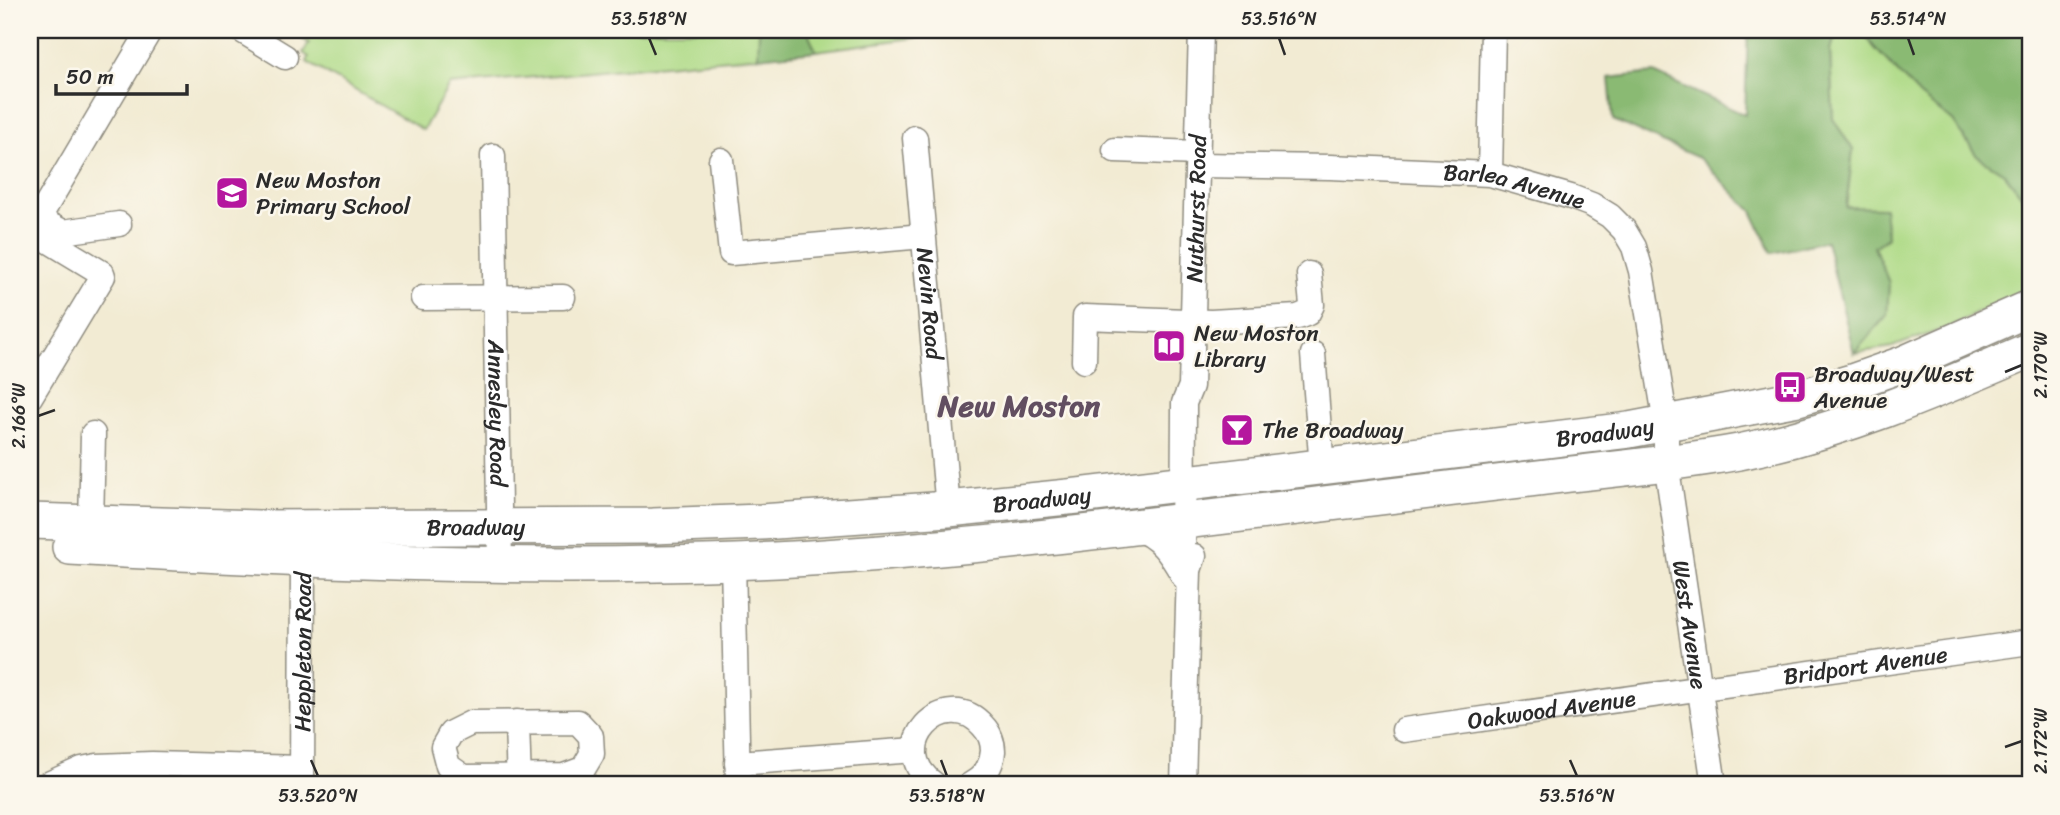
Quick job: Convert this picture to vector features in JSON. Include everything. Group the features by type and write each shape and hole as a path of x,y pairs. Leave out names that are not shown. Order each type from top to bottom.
{"highway":[{"name":"Broadway","path":"30,521 91,525 259,528 499,528 761,522 948,509 1322,468 1667,423 1798,398 1852,382 1903,364 2030,309"},
{"name":"Broadway","path":"30,545 303,559 500,565 662,564 960,547 1134,528 1738,452 1867,417 1919,399 2030,350"}],"street":[{"path":"33,227 150,30"},
{"path":"241,30 285,57"},
{"name":"Nuthurst Road","path":"1183,785 1189,580 1195,552 1190,521 1184,403 1191,386 1194,321 1201,30"},
{"path":"1490,174 1493,30"},
{"name":"Nevin Road","path":"915,138 948,509"},
{"name":"Barlea Avenue","path":"1115,150 1198,159 1490,174 1592,205 1610,216 1624,230 1634,247 1641,271 1667,423 1666,462"},
{"name":"Annesley Road","path":"493,156 500,565"},
{"path":"722,160 731,253 923,236"},
{"path":"33,227 63,232 119,224"},
{"path":"30,397 103,276 33,227"},
{"path":"63,232 101,255"},
{"path":"1084,361 1085,317 1194,321 1298,317 1308,313 1312,305 1309,274"},
{"path":"423,298 563,298"},
{"path":"1313,354 1322,468"},
{"path":"91,525 93,433"},
{"name":"West Avenue","path":"1666,462 1714,785"},
{"path":"1134,528 1147,532 1160,542 1189,580"},
{"name":"Heppleton Road","path":"302,777 303,559"},
{"path":"733,561 738,774 915,750"},
{"name":"Bridport Avenue","path":"1700,690 2030,642"},
{"name":"Oakwood Avenue","path":"1404,730 1700,690"},
{"path":"935,785 924,777 917,764 915,750 921,729 932,718 948,712 964,713 979,721 987,730 993,750 990,764 980,780 970,785"},
{"path":"517,722 519,781"},
{"path":"517,722 578,722 591,736 592,754 583,769 564,776 519,781 464,777 448,766 443,747 451,733 471,723 517,722"},
{"path":"46,785 82,769 97,766 152,764 302,777"}],"green space":[{"path":"287,30 972,30 816,51 449,85 423,130 307,62 309,57 303,53 309,43"},
{"path":"759,30 807,30 816,51 758,57"},
{"path":"1748,30 1839,30 1830,50 1833,119 1853,150 1846,207 1884,208 1887,237 1874,247 1889,283 1887,315 1854,353 1826,241 1772,253 1752,211 1699,158 1613,120 1609,78 1654,73 1745,115"},
{"path":"1839,30 1862,30 1874,47 1920,96 1953,121 1977,156 2004,173 2030,206 2030,287 1949,327 1892,347 1854,353 1887,315 1889,283 1874,247 1887,237 1884,208 1846,208 1853,150 1833,119 1830,50"},
{"path":"1862,30 2030,30 2030,206 2004,173 1977,156 1953,121 1920,96 1874,47"}],"place":[{"name":"New Moston Primary School","path":"232,193"},
{"name":"New Moston Library","path":"1169,346"},
{"name":"Broadway/West Avenue","path":"1790,387"},
{"name":"The Broadway","path":"1237,430"}],"district":[{"name":"New Moston","path":"1019,406"}]}
